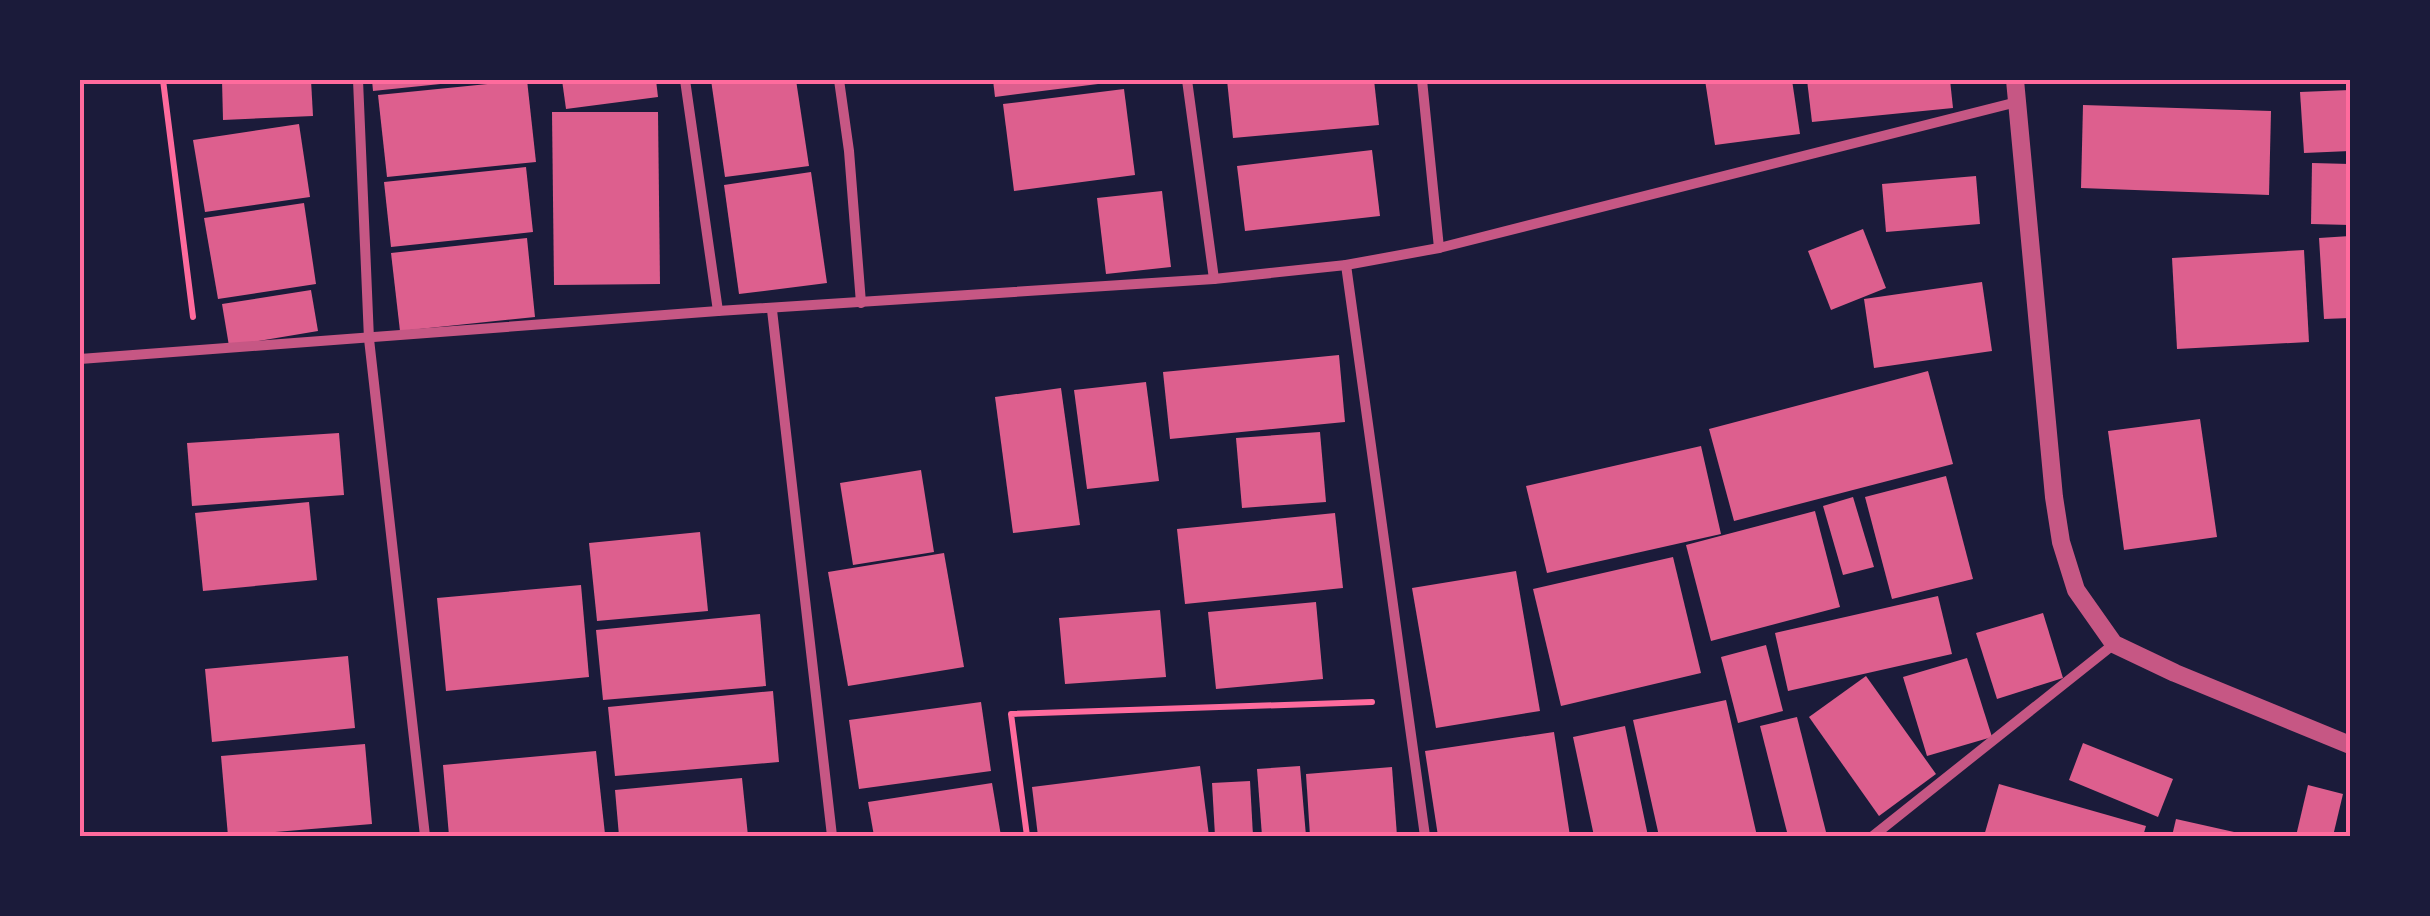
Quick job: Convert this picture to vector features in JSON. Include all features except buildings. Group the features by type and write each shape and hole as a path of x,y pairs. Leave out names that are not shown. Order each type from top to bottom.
{"street":[{"path":"358,80 368,339 425,836"},
{"path":"685,80 718,311"},
{"path":"838,80 849,151 862,303"},
{"path":"1187,80 1214,278"},
{"path":"1422,80 1439,248"},
{"path":"2015,80 2052,477 2062,542 2076,590 2114,644 2350,746"},
{"path":"80,359 1214,278 1346,264 1439,248 2017,102"},
{"path":"1346,264 1425,836"},
{"path":"772,310 832,836"},
{"path":"1872,836 2114,644"}],"path":[{"path":"162,80 197,349"},
{"path":"1027,836 1011,714 1408,701"}]}
